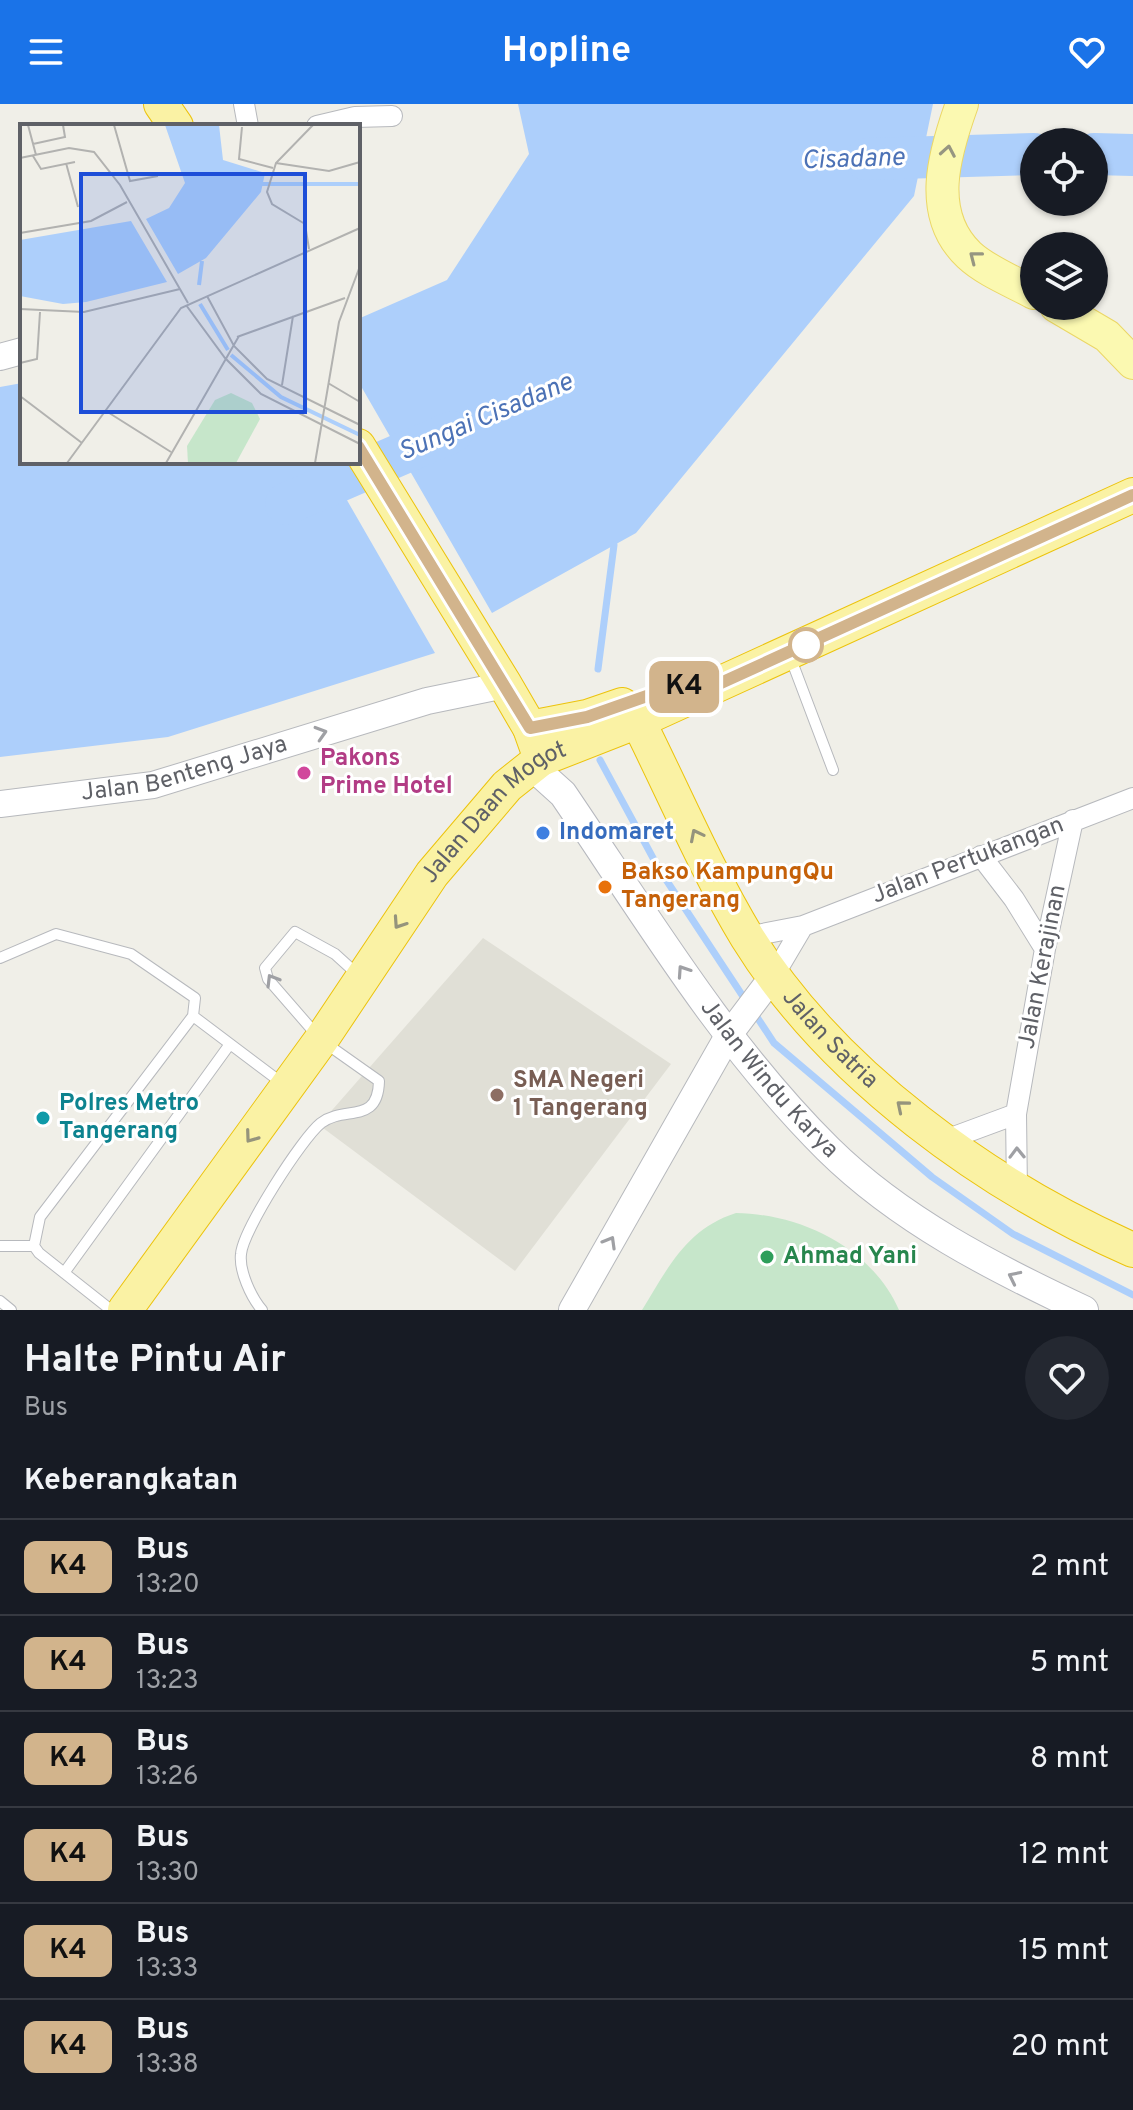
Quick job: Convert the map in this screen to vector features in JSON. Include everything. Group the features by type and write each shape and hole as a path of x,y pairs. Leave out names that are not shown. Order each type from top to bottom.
{"highway":[{"path":"161,104 175,124"},
{"path":"360,449 505,685 534,751 587,717 664,690 712,687"},
{"name":"Jalan Daan Mogot","path":"125,1309 321,1040 432,874 534,751 638,721 1133,495"},
{"name":"Jalan Satria","path":"638,721 747,937 772,978 817,1029 943,1141 1017,1192 1133,1250"}],"main road":[{"path":"962,104 948,143 941,200 945,223 970,256 1020,285"},
{"path":"1080,320 1107,336 1133,363"},
{"name":"Jalan Windu Karya","path":"534,751 731,1033 830,1150 914,1218 1005,1273 1084,1310"}],"street":[{"path":"244,104 248,124"},
{"path":"325,124 355,117 392,116"},
{"path":"0,357 20,352"},
{"name":"Jalan Benteng Jaya","path":"0,804 153,785 427,701 505,685"},
{"name":"Jalan Pertukangan","path":"747,937 803,926 1133,798"},
{"name":"Jalan Kerajinan","path":"1017,1192 1016,1114 1045,949 1073,820"},
{"path":"981,856 1014,899 1045,949"},
{"path":"572,1310 731,1033 772,978 803,926"},
{"path":"943,1141 1016,1114"}],"lane":[{"path":"788,653 833,770"},
{"path":"262,1310 253,1299 240,1257 244,1242 269,1194 322,1122 367,1110 378,1096 379,1081 321,1040 268,979 265,968 295,932 335,954 362,978"},
{"path":"0,958 56,934 131,954 195,998 193,1016 40,1217 34,1246"},
{"path":"193,1016 287,1087"},
{"path":"64,1273 230,1044"},
{"path":"0,1246 34,1246 64,1273 125,1309"},
{"path":"0,1301 11,1310"}],"shaded area":[{"name":"SMA Negeri 1 Tangerang","path":"483,938 671,1064 515,1271 319,1125"}],"green space":[{"name":"Ahmad Yani","path":"736,1213 785,1220 832,1239 853,1252 871,1269 887,1288 899,1310 642,1310 670,1265 691,1240 719,1220"}],"water":[{"path":"518,104 933,104 914,196 636,533 492,613 360,384 360,318 447,280 529,154"},
{"path":"20,383 20,464 326,464 435,653 168,737 0,757 0,387"}],"waterway":[{"name":"Cisadane","path":"866,159 1020,154"},
{"name":"Cisadane","path":"1108,154 1133,155"},
{"name":"Sungai Cisadane","path":"286,504 452,432"},
{"path":"598,669 614,545"},
{"path":"600,760 659,869 746,1001"},
{"path":"753,1011 774,1043 932,1177 1013,1234 1133,1295"}],"bus line":[{"name":"K4","path":"360,449 530,728 587,717 664,690 712,687 924,593 1133,495"}],"place":[{"name":"Pakons Prime Hotel","path":"304,773"},
{"name":"Indomaret","path":"543,833"},
{"name":"Bakso KampungQu Tangerang","path":"605,887"},
{"name":"SMA Negeri 1 Tangerang","path":"497,1095"},
{"name":"Polres Metro Tangerang","path":"43,1118"},
{"name":"Ahmad Yani","path":"767,1257"}]}
